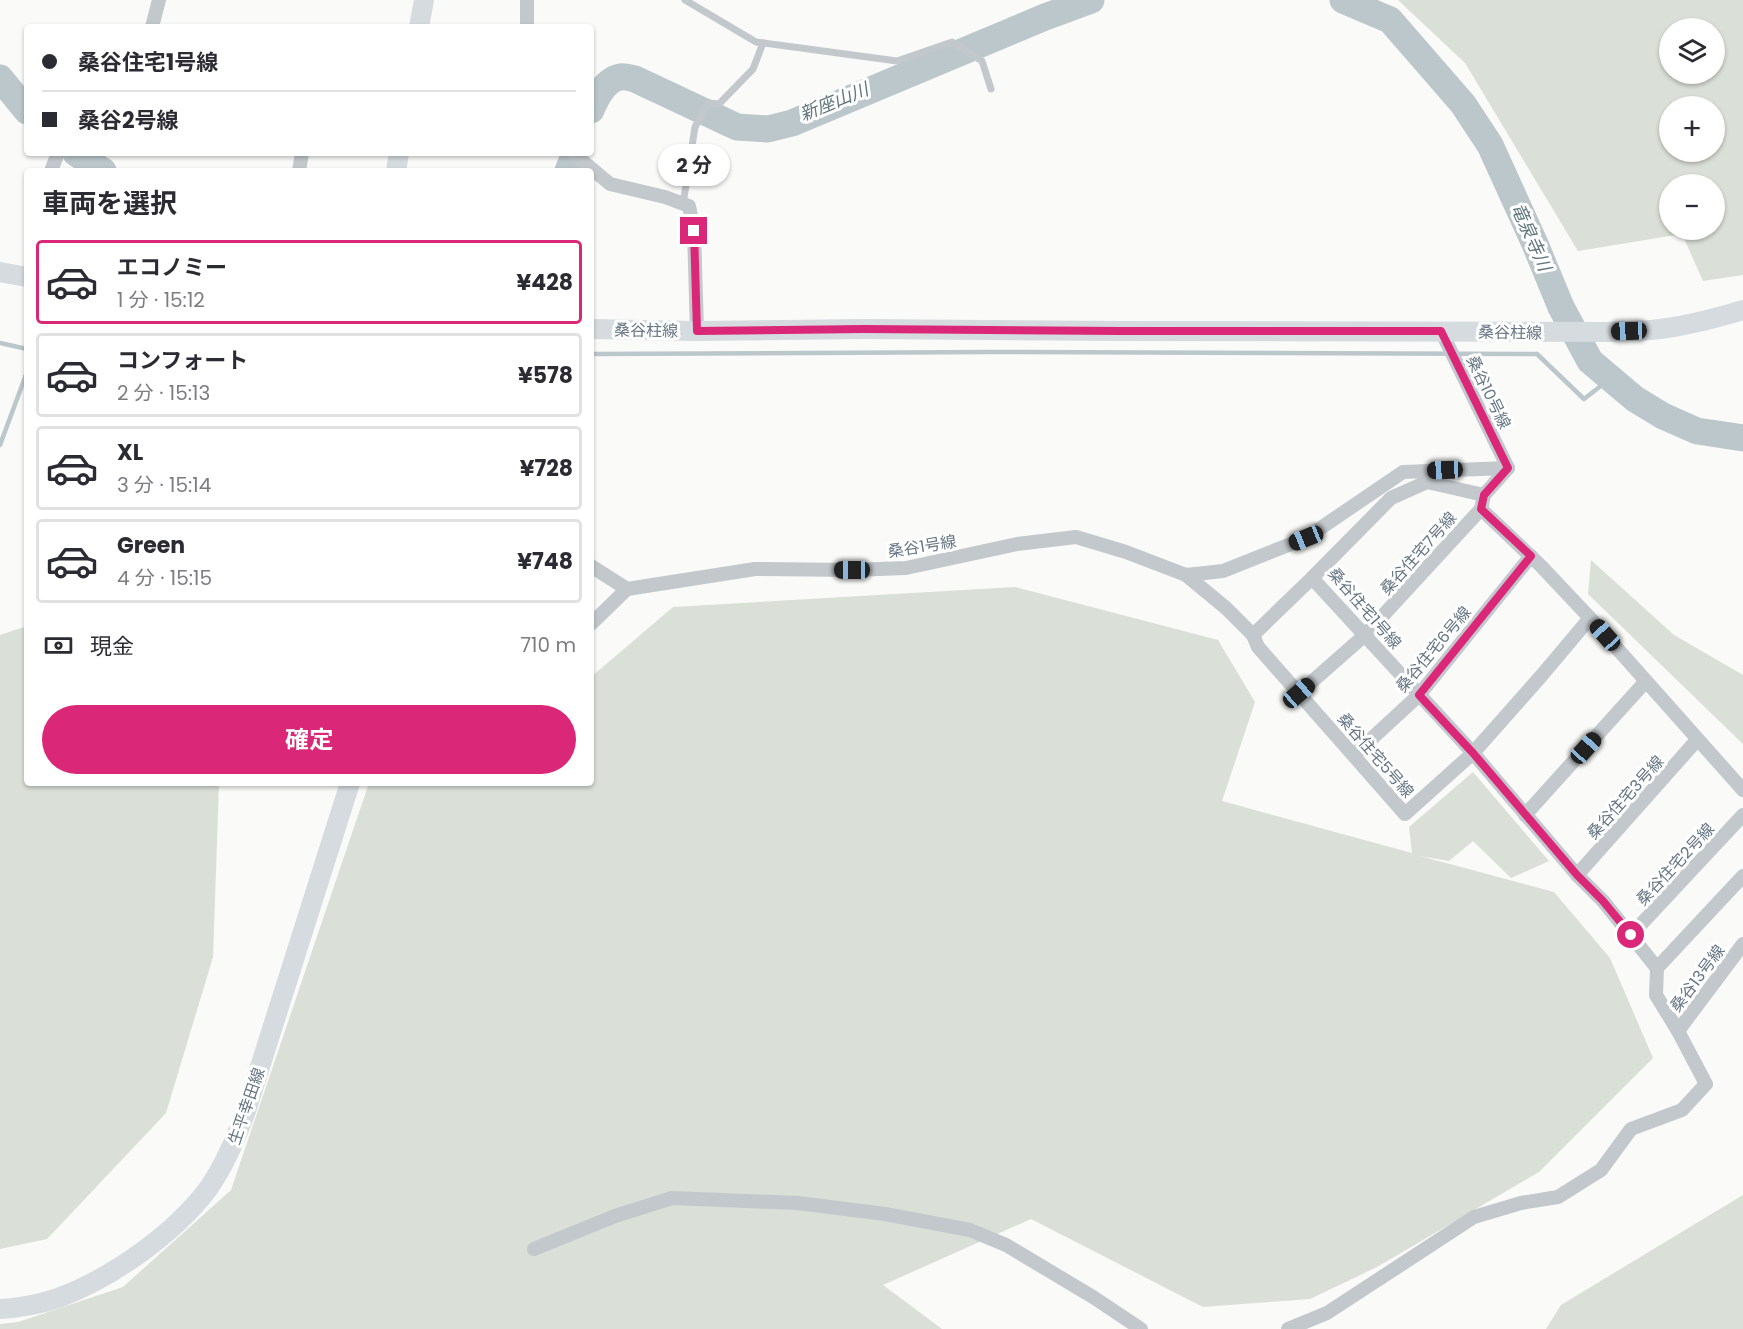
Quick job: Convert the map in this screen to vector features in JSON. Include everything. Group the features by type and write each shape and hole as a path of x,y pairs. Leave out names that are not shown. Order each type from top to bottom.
{"main road":[{"path":"420,24 424,0"},
{"path":"0,272 24,277"},
{"name":"桑谷柱線","path":"594,328 697,331 876,329 1608,332 1670,327 1708,320 1743,310"},
{"name":"生平幸田線","path":"0,1309 21,1307 58,1298 97,1280 141,1253 180,1219 208,1188 230,1152 246,1111 349,786"}],"street":[{"path":"153,24 159,0"},
{"path":"527,0 527,24"},
{"path":"577,156 591,168"},
{"path":"594,171 610,184 689,206 694,231 697,331"},
{"name":"桑谷10号線","path":"1441,331 1508,468"},
{"path":"1186,576 1223,572 1306,538 1403,472 1508,468"},
{"name":"桑谷住宅7号線","path":"1299,693 1365,635 1482,502 1508,468"},
{"name":"桑谷住宅1号線","path":"1482,502 1427,482 1391,498 1312,578 1473,753 1577,875 1603,901 1657,968"},
{"path":"1482,502 1590,618 1743,790"},
{"name":"桑谷1号線","path":"627,589 755,569 906,568 1017,544 1076,537 1126,552 1186,576"},
{"name":"桑谷住宅6号線","path":"1354,755 1419,695 1531,556"},
{"path":"594,568 627,589 594,621"},
{"name":"桑谷住宅5号線","path":"1186,576 1226,608 1253,635 1258,647 1405,814 1473,753 1590,618"},
{"path":"1253,635 1312,578"},
{"path":"1526,815 1646,681"},
{"name":"桑谷住宅3号線","path":"1577,875 1698,740"},
{"name":"桑谷住宅2号線","path":"1631,935 1743,815"},
{"path":"1288,1329 1327,1312 1474,1216 1521,1203 1558,1197 1601,1170 1631,1129 1682,1110 1706,1084 1656,995 1657,968 1743,876"},
{"name":"桑谷13号線","path":"1678,1031 1743,944"},
{"path":"534,1249 615,1216 672,1198 798,1203 885,1214 970,1230 1006,1245 1093,1297 1141,1329"}],"lane":[{"path":"685,0 756,42 897,60 952,42 982,61 991,89"},
{"path":"683,204 695,127 708,103 719,104 753,69 763,43"}],"shaded area":[{"path":"1398,0 1743,0 1743,275 1703,281 1685,240 1725,240 1725,174 1659,174 1659,238 1578,251 1465,63"},
{"path":"1591,560 1674,635 1743,675 1743,744 1588,594"},
{"path":"1015,587 1218,640 1255,702 1222,801 1412,853 1409,827 1473,772 1549,861 1511,878 1473,841 1449,861 1420,856 1554,892 1610,958 1653,1058 1539,1172 1377,1267 1310,1299 1203,1307 1031,1219 883,1285 942,1329 0,1329 0,1324 18,1322 123,1287 231,1190 368,786 594,786 594,674 673,607"},
{"path":"24,627 24,786 219,786 213,957 166,1113 47,1239 0,1249 0,635"},
{"path":"1743,1195 1743,1329 1546,1329 1561,1305"}],"waterway":[{"name":"新座山川","path":"594,104 598,95 610,82 625,77 635,79 737,127 768,129 792,123 1091,0"},
{"name":"竜泉寺川","path":"1343,0 1390,20 1463,104 1490,145 1561,307 1590,361 1635,399 1663,416 1697,431 1743,438"},
{"name":"新座山川","path":"0,78 24,107"},
{"name":"新座山川","path":"80,156 98,168"},
{"name":"新座山川","path":"569,168 574,156"},
{"path":"0,343 24,348"},
{"path":"594,354 993,352 1537,354 1584,399 1611,378"},
{"path":"0,445 24,380"}],"route":[{"path":"694,231 697,331 864,329 1441,331 1508,468 1484,495 1481,509 1531,556 1419,695 1473,753 1631,935"}]}
